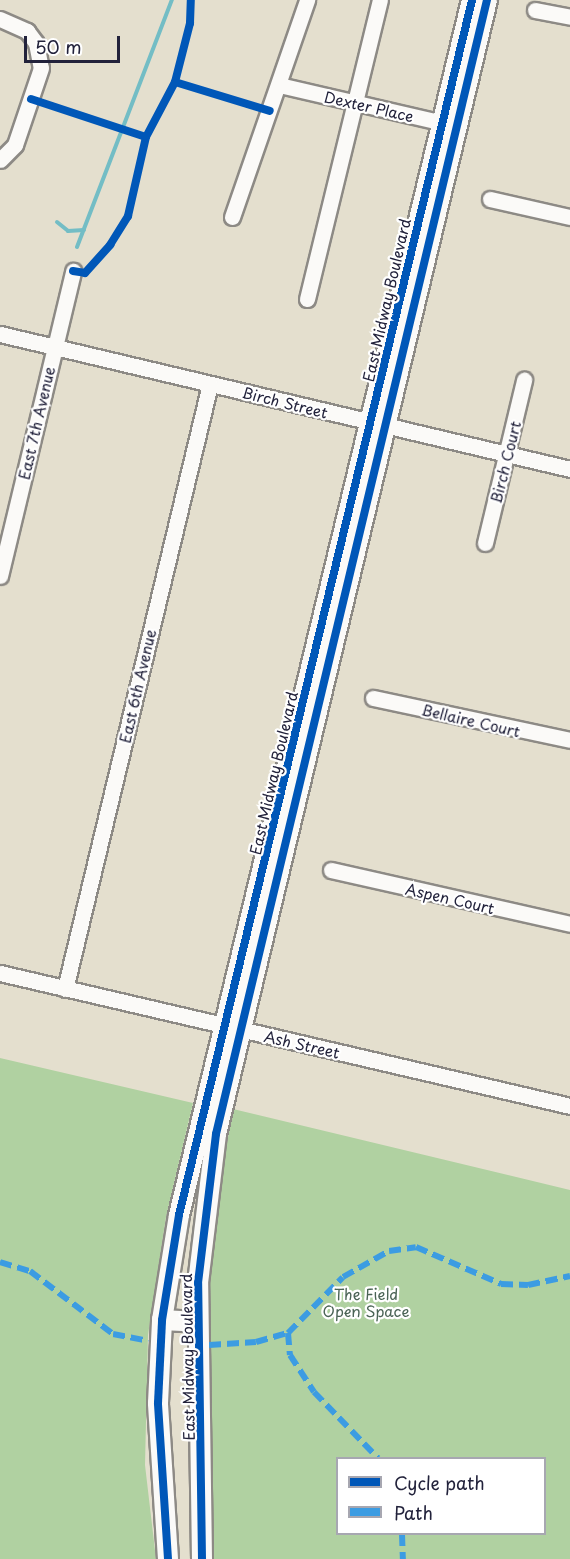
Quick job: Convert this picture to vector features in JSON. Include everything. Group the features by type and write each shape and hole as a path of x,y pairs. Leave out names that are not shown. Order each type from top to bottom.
{"main road":[{"name":"East Midway Boulevard","path":"450,125 472,0"},
{"name":"East Midway Boulevard","path":"168,1559 159,1453 162,1320 179,1215 233,1028 450,125 488,0"},
{"name":"East Midway Boulevard","path":"202,1559 198,1322 208,1182 233,1028"},
{"path":"162,1320 198,1322"}],"street":[{"path":"232,217 307,0"},
{"path":"307,299 380,0"},
{"path":"535,10 570,17"},
{"path":"0,19 15,23 36,43 41,68 15,145 0,160"},
{"name":"Dexter Place","path":"279,85 450,125"},
{"path":"490,199 570,217"},
{"name":"East 7th Avenue","path":"0,576 73,271"},
{"name":"Birch Street","path":"0,334 570,469"},
{"name":"Birch Court","path":"485,543 524,380"},
{"name":"East 6th Avenue","path":"65,989 210,384"},
{"name":"Bellaire Court","path":"373,698 570,740"},
{"name":"Aspen Court","path":"331,870 570,924"},
{"name":"Ash Street","path":"0,973 570,1106"}],"green space":[{"path":"0,1058 193,1103 166,1217 148,1335 145,1465 156,1559 0,1559"},
{"name":"The Field Open Space","path":"233,1109 570,1190 570,1559 213,1559 210,1284 218,1194"}],"waterway":[{"path":"77,247 172,0"},
{"path":"57,222 68,231 84,230"}],"marked path":[{"path":"209,1345 256,1342 288,1333 343,1277 389,1251 416,1247 501,1284 528,1285 570,1276"},
{"path":"0,1262 30,1271 113,1334 148,1341"},
{"path":"288,1333 290,1355 314,1392 377,1457"},
{"path":"402,1535 403,1559"}],"cycle path":[{"path":"73,271 85,273 110,245 128,216 146,137 175,82 190,23 191,0"},
{"path":"168,1559 158,1403 162,1320 179,1215 472,0"},
{"path":"202,1559 198,1283 216,1134 487,0"},
{"path":"175,82 270,111"},
{"path":"31,99 146,137"}]}
